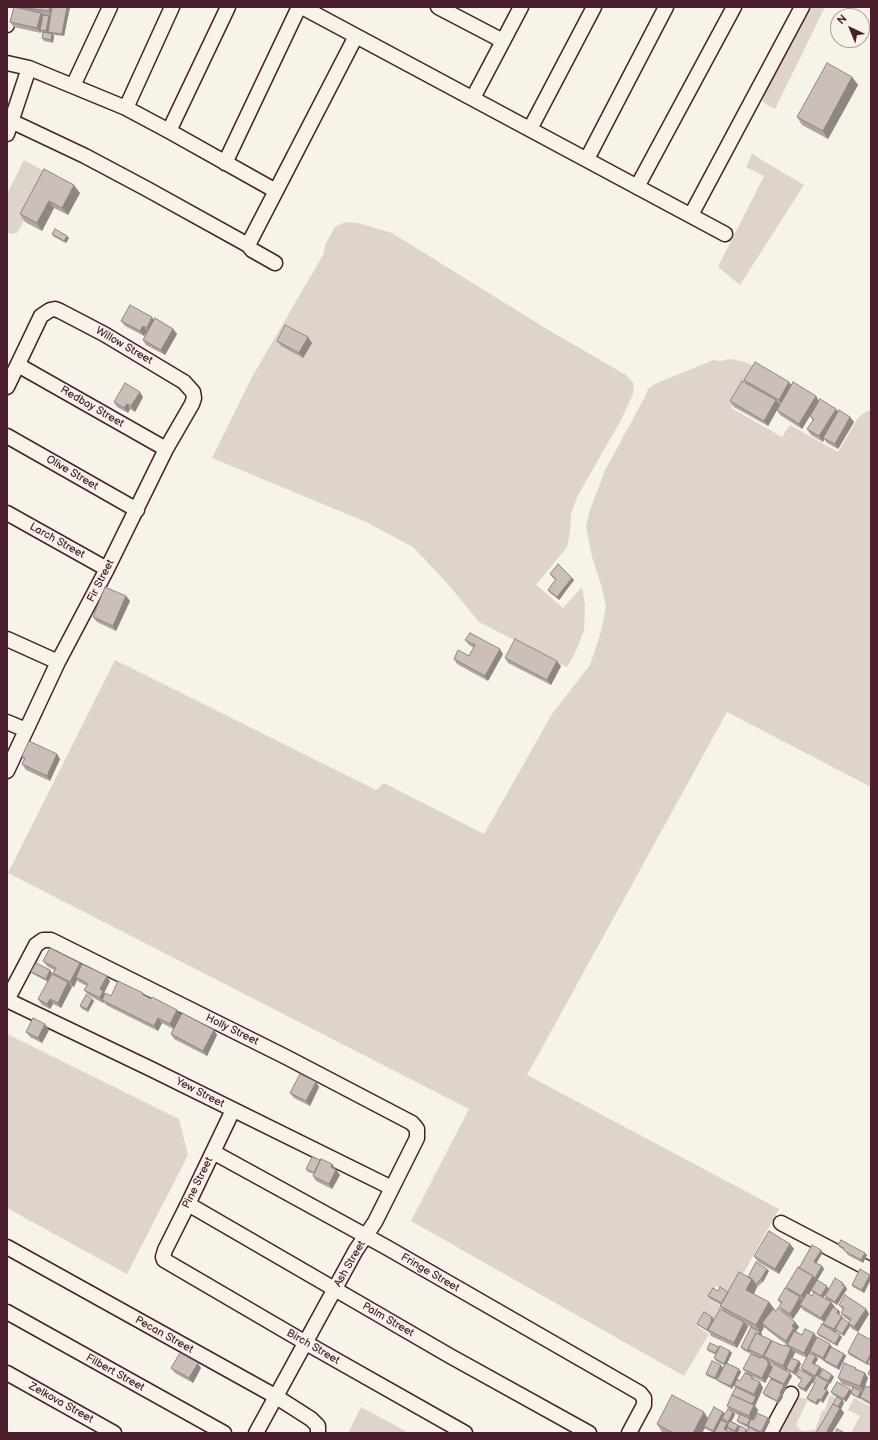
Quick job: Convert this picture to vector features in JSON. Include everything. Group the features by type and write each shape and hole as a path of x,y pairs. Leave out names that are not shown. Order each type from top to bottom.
{"street":[{"path":"7,25 11,7"},
{"path":"73,86 110,7"},
{"path":"126,108 172,7"},
{"path":"169,131 228,7"},
{"path":"225,163 300,7 473,98 725,234"},
{"path":"438,7 453,10 503,41"},
{"path":"473,98 521,7"},
{"path":"530,129 594,7"},
{"path":"587,159 666,7"},
{"path":"637,186 734,7"},
{"path":"691,215 802,7"},
{"path":"248,245 356,36"},
{"path":"7,63 29,68 126,108 276,191"},
{"path":"29,68 9,127 85,156 248,245 252,250 275,263"},
{"name":"Willow Street","path":"18,365 41,316 50,310 55,309 104,334 184,382 193,392"},
{"path":"7,387 18,365"},
{"name":"Redbay Street","path":"18,365 166,449"},
{"name":"Fir Street","path":"7,771 58,662 107,569 166,449 192,404 194,398 193,392"},
{"name":"Olive Street","path":"7,436 136,510"},
{"name":"Larch Street","path":"7,512 107,569"},
{"path":"7,639 58,662"},
{"path":"7,722 26,730"},
{"name":"Holly Street","path":"7,1000 36,945 43,940 51,940 286,1057 412,1123 417,1129"},
{"name":"Yew Street","path":"7,1000 158,1072 392,1188"},
{"name":"Pine Street","path":"163,1257 164,1250 233,1110"},
{"name":"Ash Street","path":"256,1433 335,1289 365,1236 375,1222 417,1138 417,1129"},
{"name":"Fringe Street","path":"213,1152 365,1236 640,1393 644,1398 644,1405 629,1433"},
{"name":"Palm Street","path":"188,1204 450,1356 588,1433"},
{"path":"781,1222 871,1270"},
{"name":"Pecan Street","path":"7,1247 275,1396 311,1419 318,1430"},
{"name":"Birch Street","path":"163,1257 167,1262 465,1433"},
{"name":"Filbert Street","path":"7,1312 224,1433"},
{"name":"Zelkova Street","path":"7,1373 114,1433"},
{"path":"770,1433 791,1394"}],"shaded area":[{"path":"810,7 825,7 775,109 763,101 763,96"},
{"path":"752,154 804,185 740,285 718,267 764,176 746,167"},
{"path":"24,160 49,174 17,233 12,234 7,232 7,194"},
{"path":"345,222 358,223 392,233 550,331 626,375 634,384 633,394 620,422 578,495 571,514 567,547 536,585 563,608 582,587 585,605 584,631 574,655 567,667 479,622 447,583 413,547 366,522 212,458 252,377 323,255 326,243 335,227"},
{"path":"731,359 745,362 755,367 731,408 782,437 790,425 838,452 858,418 867,411 871,411 871,787 727,712 527,1075 779,1209 732,1294 716,1286 709,1299 724,1308 717,1321 705,1314 698,1327 709,1334 684,1376 411,1221 469,1109 8,873 115,660 376,790 384,783 484,834 552,714 590,665 600,635 606,607 602,588 592,557 586,526 590,510 605,470 648,389 655,384 713,360 720,361"},
{"path":"7,1034 179,1119 188,1155 127,1274 7,1208"},
{"path":"830,1395 838,1399 822,1433 776,1433 797,1397 808,1399 796,1425 802,1431 815,1430 822,1411 825,1410"},
{"path":"854,1398 871,1407 871,1433 851,1433 860,1416 848,1410"},
{"path":"361,1407 409,1433 348,1433"}],"building":[{"path":"14,7 41,13 37,28 10,22"},
{"path":"18,7 50,7 49,11"},
{"path":"52,7 67,7 62,34 48,32"},
{"path":"43,15 49,16 46,31 40,30"},
{"path":"43,32 52,34 51,40 42,38"},
{"path":"827,63 852,77 823,131 797,117"},
{"path":"44,169 74,185 62,208 49,201 37,223 20,214"},
{"path":"55,229 67,236 64,241 52,234"},
{"path":"130,305 152,317 147,328 143,326 140,331 121,321"},
{"path":"155,318 173,329 161,350 143,340"},
{"path":"285,325 308,337 299,353 277,341"},
{"path":"755,362 789,382 779,400 744,380"},
{"path":"742,381 776,400 764,421 730,401"},
{"path":"793,382 816,396 799,424 777,410"},
{"path":"125,383 140,392 131,406 127,404 124,408 114,402"},
{"path":"820,399 836,409 819,436 807,429 814,419 810,416"},
{"path":"839,410 850,417 835,444 823,438"},
{"path":"558,564 572,578 557,597 548,590 556,579 550,574"},
{"path":"105,587 126,596 113,626 93,617"},
{"path":"470,633 500,649 485,676 454,659 458,650 469,656 475,645 465,640"},
{"path":"515,639 557,661 547,680 505,658"},
{"path":"29,741 57,754 47,776 22,764 25,758 22,756"},
{"path":"50,948 80,963 70,982 53,973 56,968 43,961"},
{"path":"36,963 50,970 46,979 31,972"},
{"path":"82,964 107,976 100,989 103,991 100,998 84,990 88,984 76,977"},
{"path":"52,974 68,982 58,1003 50,999 47,1004 38,999"},
{"path":"118,981 143,993 142,994 151,999 152,997 177,1010 170,1024 158,1018 154,1026 102,1000 105,993 111,996"},
{"path":"86,995 92,999 87,1009 80,1006"},
{"path":"182,1013 214,1030 203,1051 171,1034"},
{"path":"33,1018 45,1024 38,1038 26,1032"},
{"path":"300,1074 316,1082 306,1101 290,1093"},
{"path":"312,1157 320,1160 314,1173 306,1169"},
{"path":"321,1159 332,1164 331,1167 336,1170 329,1184 313,1176"},
{"path":"769,1231 790,1244 775,1269 754,1256"},
{"path":"841,1240 865,1253 861,1260 846,1252 843,1249 844,1248 838,1245"},
{"path":"812,1245 821,1250 814,1262 822,1266 815,1278 799,1268"},
{"path":"756,1262 767,1269 756,1284 748,1277"},
{"path":"798,1267 813,1276 801,1296 786,1287"},
{"path":"860,1269 870,1275 862,1290 852,1285"},
{"path":"739,1272 752,1279 746,1290 769,1302 756,1325 720,1306"},
{"path":"835,1278 845,1286 835,1302 825,1296"},
{"path":"817,1280 827,1286 821,1296 811,1290"},
{"path":"720,1287 728,1292 722,1303 708,1296 713,1288 718,1291"},
{"path":"785,1288 800,1297 790,1314 779,1307 782,1302 778,1300"},
{"path":"814,1292 831,1302 821,1318 800,1305 807,1293 812,1296"},
{"path":"845,1295 866,1309 854,1327 848,1323 851,1319 841,1313 844,1308 839,1305"},
{"path":"833,1307 838,1310 837,1313 842,1316 834,1329 823,1324"},
{"path":"778,1308 795,1322 792,1326 794,1328 786,1341 762,1323 773,1309 776,1311"},
{"path":"720,1309 744,1322 734,1343 708,1330"},
{"path":"704,1312 712,1317 707,1330 697,1324"},
{"path":"842,1318 849,1323 842,1334 835,1329"},
{"path":"822,1324 840,1335 835,1344 817,1333"},
{"path":"751,1327 760,1332 759,1334 756,1333 748,1349 750,1352 741,1347"},
{"path":"805,1329 814,1333 804,1353 787,1345 794,1331 802,1335"},
{"path":"756,1333 771,1340 763,1356 748,1349"},
{"path":"858,1333 871,1340 871,1354 866,1363 848,1352"},
{"path":"817,1337 830,1344 823,1358 810,1351"},
{"path":"772,1341 791,1348 783,1366 764,1356"},
{"path":"710,1343 719,1347 715,1353 707,1349"},
{"path":"720,1346 730,1351 724,1364 714,1358"},
{"path":"831,1347 844,1354 837,1367 824,1360"},
{"path":"180,1353 198,1363 189,1378 171,1368"},
{"path":"809,1353 816,1356 812,1363 820,1367 815,1376 801,1368"},
{"path":"751,1354 768,1360 767,1362 769,1363 762,1378 743,1369"},
{"path":"871,1356 871,1365 867,1363"},
{"path":"791,1358 799,1361 793,1372 786,1368"},
{"path":"712,1361 721,1365 715,1378 706,1374"},
{"path":"726,1363 739,1369 731,1386 717,1380"},
{"path":"844,1363 865,1373 860,1386 838,1378"},
{"path":"774,1364 790,1373 784,1384 768,1376"},
{"path":"799,1369 813,1377 804,1389 798,1386 802,1379 796,1375"},
{"path":"823,1369 832,1375 828,1381 819,1376"},
{"path":"871,1370 871,1376 868,1374"},
{"path":"745,1373 752,1376 751,1378 760,1382 754,1394 734,1385 737,1379 740,1381"},
{"path":"816,1375 828,1382 824,1389 827,1390 821,1400 818,1399 816,1403 807,1398 815,1383 813,1382"},
{"path":"771,1379 784,1385 777,1401 763,1393"},
{"path":"837,1382 850,1389 844,1399 831,1392"},
{"path":"866,1386 868,1388 871,1386 871,1403 860,1397"},
{"path":"736,1387 756,1397 752,1404 732,1395"},
{"path":"853,1387 861,1391 858,1397 851,1393"},
{"path":"672,1395 704,1412 693,1433 673,1433 657,1424"},
{"path":"732,1395 754,1405 749,1416 727,1406"},
{"path":"837,1397 842,1400 838,1407 833,1404"},
{"path":"833,1404 840,1408 827,1431 830,1433 816,1433"},
{"path":"714,1407 723,1412 713,1431 704,1426"},
{"path":"728,1409 733,1412 728,1422 722,1418"},
{"path":"757,1413 768,1418 761,1432 748,1426 751,1419 754,1420"},
{"path":"740,1414 750,1419 747,1425 737,1421"},
{"path":"721,1420 727,1423 724,1429 729,1432 714,1433"},
{"path":"729,1421 738,1425 735,1431 727,1427"},
{"path":"740,1426 746,1429 745,1433 737,1433"},
{"path":"749,1427 760,1433 746,1433"},
{"path":"837,1429 845,1433 835,1433"},
{"path":"731,1430 736,1432 729,1433"}]}
